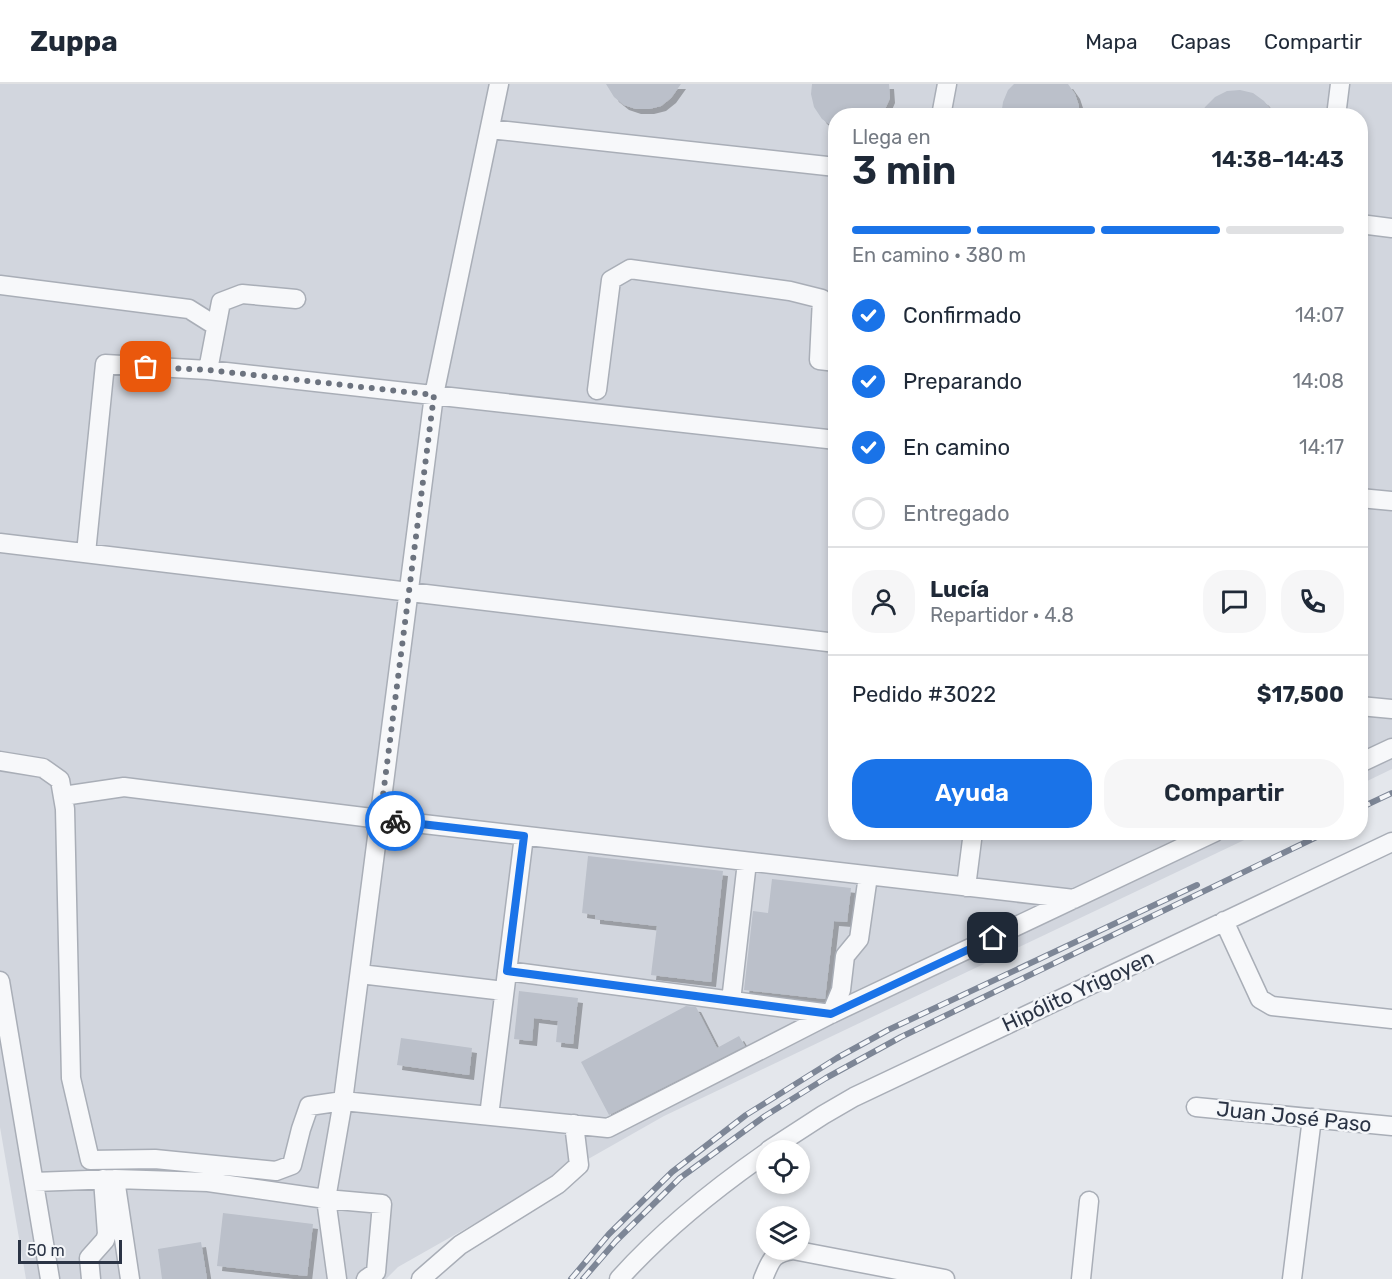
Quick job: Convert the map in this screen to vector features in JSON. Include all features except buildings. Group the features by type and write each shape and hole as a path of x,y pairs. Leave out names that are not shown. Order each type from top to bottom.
{"street":[{"path":"337,1279 326,1198 344,1101 434,395 499,84"},
{"path":"942,108 947,84"},
{"path":"1337,108 1340,84"},
{"path":"490,129 828,166"},
{"path":"1368,225 1392,228"},
{"path":"597,390 611,280 630,269 790,291 822,299 819,360 828,361"},
{"path":"0,285 189,309 216,326"},
{"path":"208,370 221,302 243,294 296,299"},
{"path":"86,553 105,364 208,370 828,439"},
{"path":"1368,499 1392,501"},
{"path":"0,543 828,642"},
{"path":"1368,707 1392,710"},
{"path":"1368,759 1392,748"},
{"path":"0,761 43,768 60,780 65,809 71,1078 90,1160 155,1159 276,1171 292,1165 309,1106 344,1101 608,1128 831,1014 1199,840"},
{"path":"63,796 124,787 1075,900"},
{"path":"489,1116 524,836"},
{"path":"966,887 972,840"},
{"name":"Hipólito Yrigoyen","path":"785,1140 854,1097 1392,842"},
{"path":"732,1001 747,862"},
{"path":"831,1014 841,990 845,956 859,939 868,876"},
{"path":"1224,921 1260,999 1272,1006 1392,1019"},
{"path":"507,971 831,1014"},
{"path":"360,974 504,991"},
{"path":"0,981 50,1279"},
{"name":"Juan José Paso","path":"1196,1107 1392,1126"},
{"path":"1292,1279 1312,1118"},
{"path":"421,1279 460,1245 558,1184 579,1165 574,1124"},
{"name":"Hipólito Yrigoyen","path":"619,1279 644,1251 668,1230 756,1160"},
{"path":"34,1182 109,1179 208,1182 382,1204 376,1272 366,1279"},
{"path":"91,1279 89,1258 105,1240 107,1234 109,1179"},
{"path":"109,1179 130,1279"},
{"path":"1081,1279 1089,1201"},
{"path":"764,1279 771,1260 780,1252 793,1250 945,1279"}],"shaded area":[{"path":"0,84 1392,84 1392,769 1368,781 1368,108 828,108 828,840 1244,840 664,1116 398,1267 386,1279 26,1279 0,1127"}],"railway":[{"path":"1368,804 1392,793"},
{"path":"583,1279 616,1241 680,1178 765,1116 826,1078 901,1037 1310,840"},
{"path":"571,1279 609,1234 672,1172 746,1115 837,1058 888,1030 1197,885"}],"way so far":[{"path":"146,367 208,370 434,395 380,819 395,821"}],"route":[{"path":"395,821 524,836 507,971 831,1014 993,938"}]}
